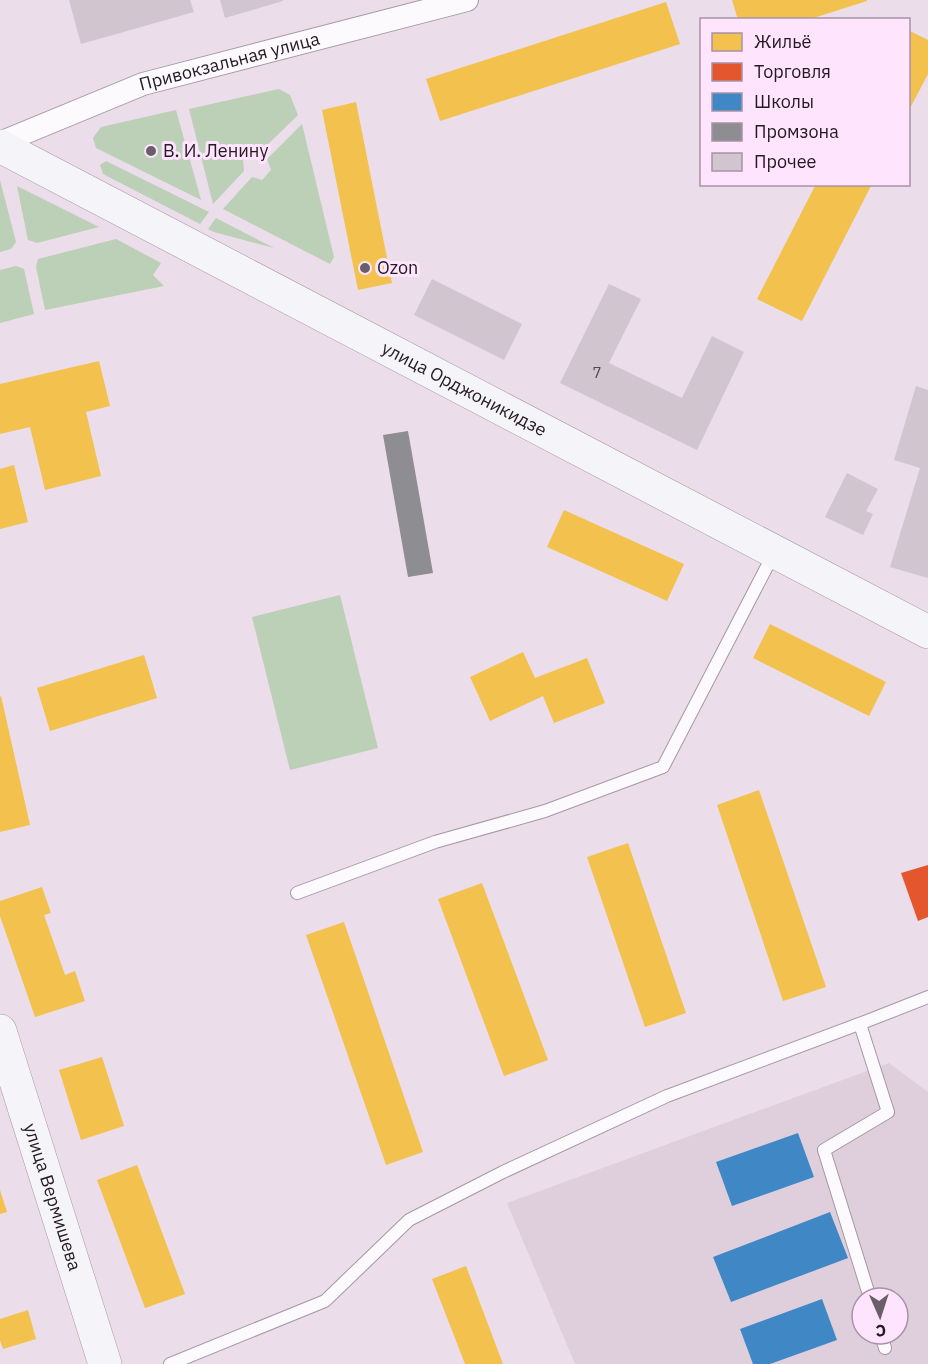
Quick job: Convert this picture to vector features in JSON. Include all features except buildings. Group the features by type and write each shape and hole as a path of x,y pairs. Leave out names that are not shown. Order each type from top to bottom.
{"street":[{"name":"Привокзальная улица","path":"0,144 143,84 467,0"},
{"name":"улица Орджоникидзе","path":"0,144 928,632"},
{"name":"улица Вермишева","path":"0,1031 105,1364"}],"lane":[{"path":"297,893 435,842 545,811 663,767 774,552"},
{"path":"170,1364 325,1301 409,1220 503,1172 667,1096 928,997"},
{"path":"860,1024 888,1112 824,1150 866,1286"}],"shaded area":[{"path":"889,1063 928,1092 928,1364 575,1364 507,1203"}],"green space":[{"path":"279,89 290,95 298,115 259,153 251,153 243,159 244,171 213,204 189,109"},
{"path":"176,110 201,200 96,148 93,138 101,127"},
{"path":"302,124 334,257 330,264 223,209 252,177 262,180 271,170 267,159"},
{"path":"106,161 209,212 200,224 103,174 100,165"},
{"path":"0,180 16,242 11,249 0,252"},
{"path":"17,186 99,227 37,243 28,240"},
{"path":"216,218 274,248 208,229"},
{"path":"116,239 161,263 153,275 164,286 45,310 36,267 38,259"},
{"path":"16,266 24,269 34,314 0,323 0,270"},
{"path":"340,595 378,748 290,770 252,617"}],"place":[{"name":"В. И. Ленину","path":"151,151"},
{"name":"Ozon","path":"365,268"}]}
